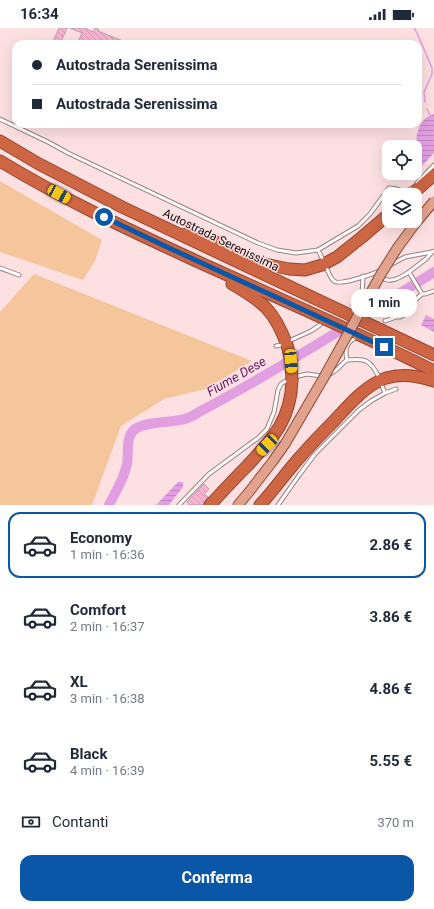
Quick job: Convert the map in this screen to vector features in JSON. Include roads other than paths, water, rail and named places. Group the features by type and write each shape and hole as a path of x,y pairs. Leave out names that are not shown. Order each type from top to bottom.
{"highway":[{"name":"Autostrada Serenissima","path":"0,141 80,186 175,232 351,310 369,325 434,356"},
{"path":"0,161 26,177 70,200 167,247 338,326 355,337 434,371"},
{"path":"419,188 434,175"},
{"path":"175,232 206,237 265,264 289,269 304,270 322,265 337,256 382,220"},
{"path":"167,247 188,261 225,279 254,297 266,307 281,330 283,344 291,361 292,388 288,408 278,431 267,445 210,505"},
{"path":"260,505 301,456 352,402 366,390 386,378 402,375 422,377 434,381"}],"main road":[{"path":"238,505 285,444 381,274 398,247 434,201"}],"lane":[{"path":"0,119 12,125"},
{"path":"19,128 70,154 258,243 277,250 296,253 318,250 358,226 370,214 389,188 394,187 401,191 406,191 416,184 434,165"},
{"path":"318,250 323,260"},
{"path":"375,273 384,280 394,280 400,278 433,252"},
{"path":"326,267 331,278 337,283 341,283 375,273 405,257 433,252"},
{"path":"0,268 19,275"},
{"path":"409,272 421,292 425,294 434,291"},
{"path":"351,310 362,297 364,276"},
{"path":"385,321 404,315 421,292"},
{"path":"283,344 320,326"},
{"path":"347,360 345,354 347,348 350,341 355,337"},
{"path":"179,505 209,474 258,438 267,429 274,412 278,390 281,384 287,380 307,374 320,376 330,375 347,360 355,359 370,363 374,367 379,377"},
{"path":"382,386 385,393"},
{"path":"278,505 315,454 359,410 385,393 396,389"}],"waterway":[{"path":"414,28 420,40"},
{"path":"422,45 432,68 432,74 424,92 425,102"},
{"path":"427,109 430,115"},
{"name":"Fiume Dese","path":"109,505 124,475 127,464 130,436 135,429 151,423 183,420 192,416 259,379 434,272"},
{"path":"386,302 402,310"}]}
